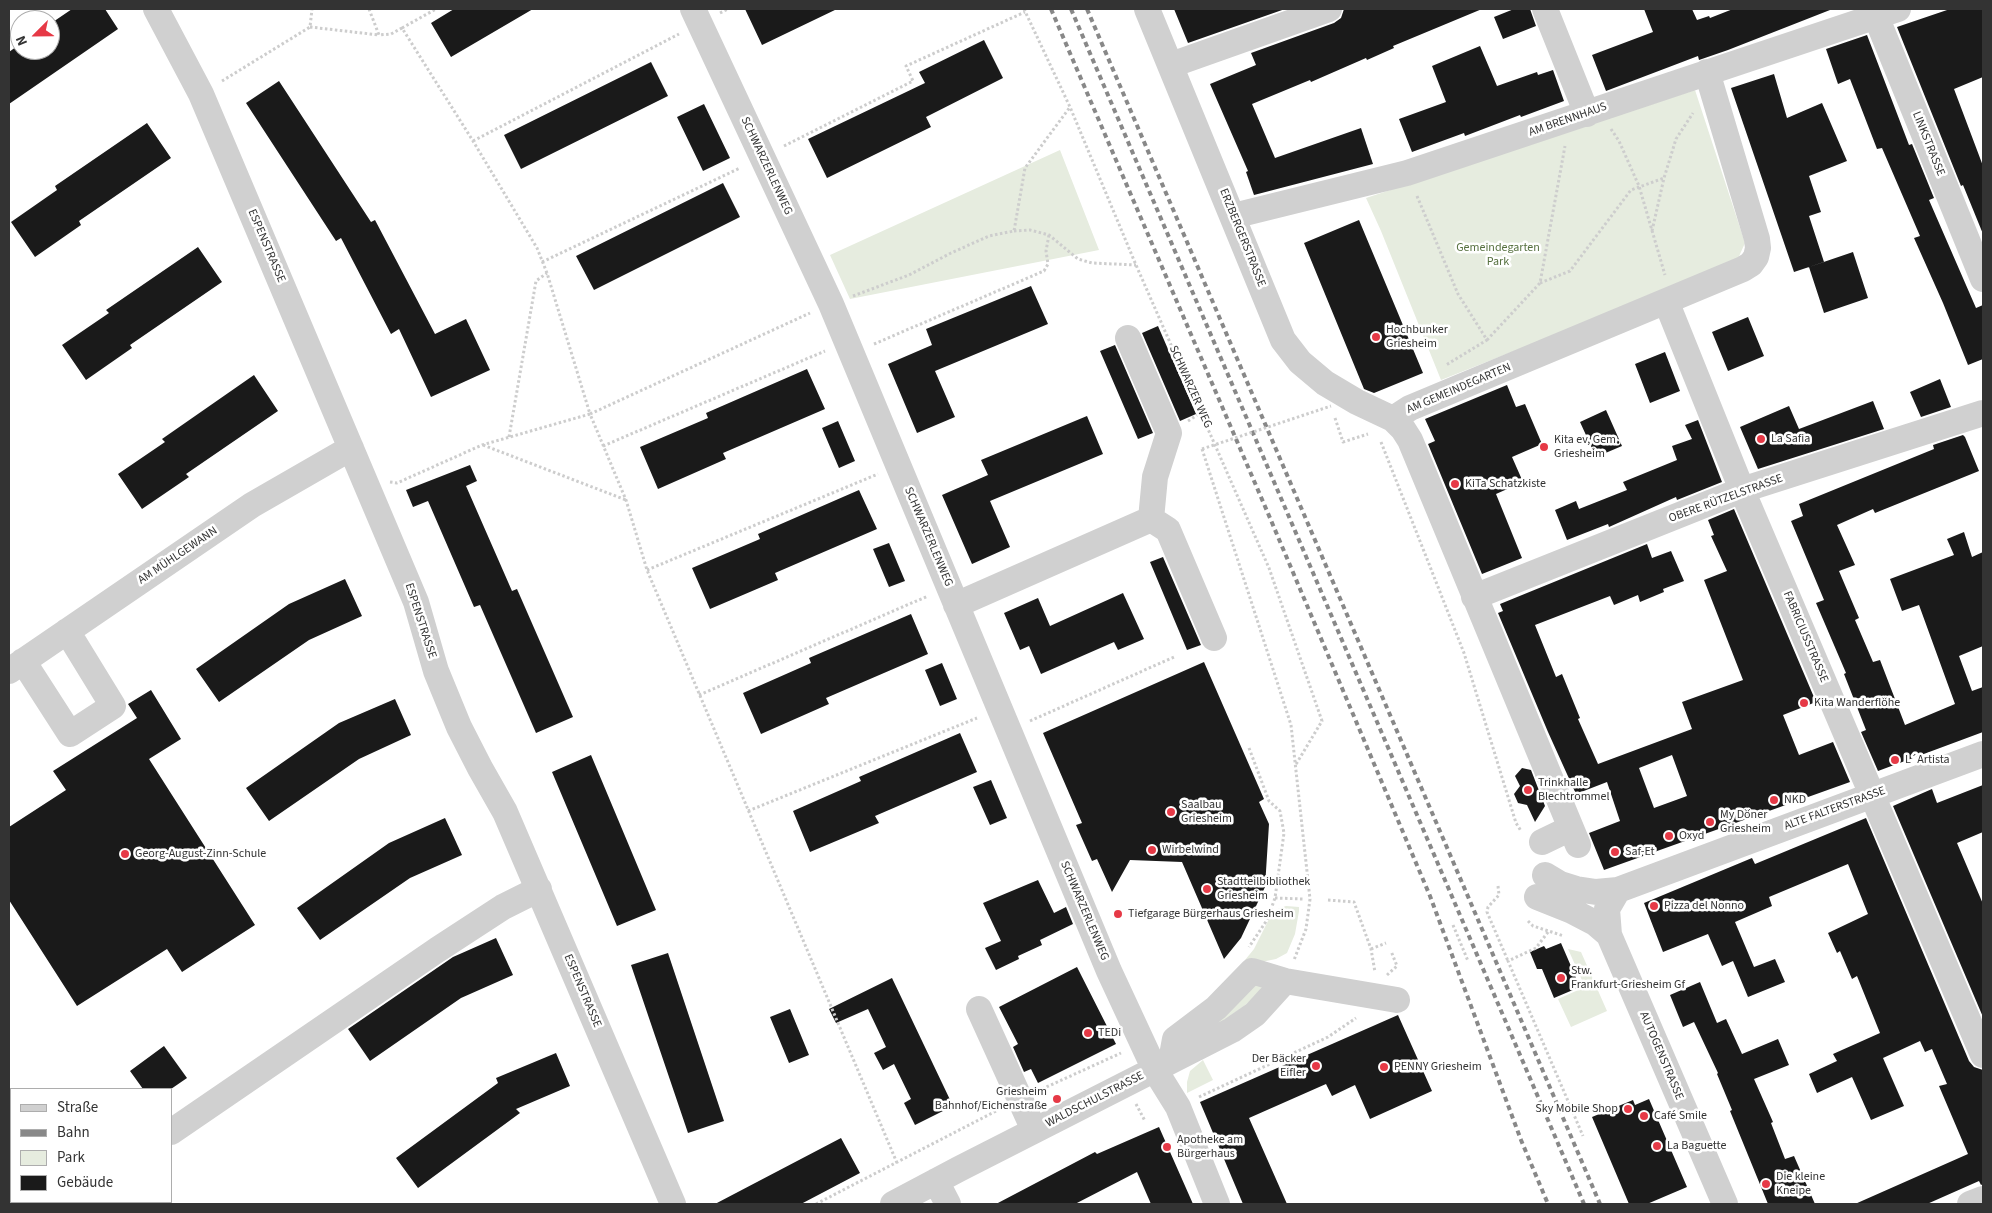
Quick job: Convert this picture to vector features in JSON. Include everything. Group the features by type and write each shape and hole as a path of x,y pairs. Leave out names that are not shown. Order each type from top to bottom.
{"street":[{"name":"ESPENSTRASSE","path":"156,9 201,94 416,602 436,671 459,727 505,812 673,1204"},
{"name":"ERZBERGERSTRASSE","path":"1147,9 1283,340 1300,362 1325,383 1357,402 1383,430"},
{"path":"1171,65 1329,9"},
{"path":"1545,9 1585,115"},
{"name":"AM BRENNHAUS","path":"1233,216 1407,173 1585,115 1710,78 1883,11"},
{"name":"LINKSTRASSE","path":"1883,11 1983,279"},
{"name":"SCHWARZERLENWEG","path":"696,16 831,304 1109,971 1163,1065 1217,1204"},
{"name":"AM GEMEINDEGARTEN","path":"1383,430 1410,408 1751,264 1756,257 1758,239 1710,78"},
{"name":"FABRICIUSSTRASSE","path":"1666,301 1742,490 1983,1055"},
{"path":"1128,338 1168,433 1155,477 1152,519"},
{"name":"OBERE RÜTZELSTRASSE","path":"1474,597 1742,490 1983,413"},
{"name":"AM GEMEINDEGARTEN","path":"1383,430 1403,429 1410,440 1575,836 1542,842"},
{"name":"AM MÜHLGEWANN","path":"16,666 252,505 351,448"},
{"path":"953,596 1152,519"},
{"path":"1152,519 1168,530 1214,638"},
{"path":"16,666 70,734 113,706 67,631"},
{"name":"ALTE FALTERSTRASSE","path":"1536,898 1560,884 1596,892 1618,890 1983,754"},
{"path":"172,1131 437,950 503,907 539,889"},
{"name":"AUTOGENSTRASSE","path":"1618,890 1607,909 1609,935 1726,1204"},
{"name":"AUTOGENSTRASSE","path":"1536,898 1572,911 1595,923 1609,935"},
{"path":"1285,981 1376,987 1397,1000"},
{"name":"WALDSCHULSTRASSE","path":"893,1204 1232,1030 1255,1014 1285,981"},
{"path":"979,1010 1034,1130"},
{"path":"936,1181 948,1204"},
{"path":"1970,1204 1983,1198"}],"path":[{"path":"310,27 312,9"},
{"path":"369,9 380,36"},
{"path":"201,94 310,27 380,36 391,34 436,9"},
{"path":"542,262 762,157 913,81 906,66 1025,10"},
{"name":"SCHWARZER WEG","path":"1025,10 1070,107 1136,265 1269,568 1322,721 1295,766"},
{"path":"473,141 696,16"},
{"path":"402,28 473,141 536,248 547,272 590,414 626,500 647,570 897,1163"},
{"path":"1652,232 1664,178 1676,139 1710,78"},
{"path":"1014,231 1025,168 1070,107"},
{"path":"1540,283 1585,115 1618,142 1639,186 1667,281 1666,301"},
{"path":"1407,173 1458,294 1486,340"},
{"path":"1444,366 1486,340 1540,283 1570,271 1630,190 1664,178"},
{"path":"365,481 397,482 482,445 590,414 831,304 909,275 951,253 990,236 1030,230 1048,235 1078,260 1092,263 1136,265"},
{"path":"603,446 1044,271 1048,264 1046,250 1048,235"},
{"path":"509,437 536,281 547,272"},
{"path":"1285,981 1306,929 1310,899 1291,725 1202,449 1331,406 1343,442 1383,430 1464,653 1516,823 1532,847 1542,842"},
{"path":"482,445 626,500"},
{"path":"647,570 898,466"},
{"path":"699,695 953,596"},
{"path":"748,811 1174,657"},
{"path":"1249,748 1269,801 1280,811 1284,833 1275,898 1303,898"},
{"path":"1498,886 1499,895 1488,907 1487,912 1583,1136"},
{"path":"1536,898 1534,926 1548,932 1566,936"},
{"path":"1328,900 1354,902 1371,949 1386,943"},
{"path":"1453,925 1468,960"},
{"path":"1508,961 1536,948 1548,932"},
{"path":"1198,1097 1328,1038 1358,1016 1376,987 1397,966 1391,951"},
{"path":"816,1204 1020,1098 1128,1049"},
{"path":"1134,1099 1145,1121"}],"green space":[{"name":"Gemeindegarten Park","path":"1695,90 1745,243 1736,263 1441,380 1366,198"},
{"path":"1060,150 1099,250 850,299 830,255"},
{"path":"1286,906 1299,907 1295,934 1287,953 1276,959 1251,964 1245,960 1254,949 1271,915 1275,910"},
{"path":"1568,949 1581,952 1607,1011 1571,1027 1558,999 1585,987"},
{"path":"1266,981 1255,997 1244,1006 1222,1022 1198,1032 1251,982"},
{"path":"1203,1060 1213,1080 1187,1093 1190,1071"}],"building":[{"path":"72,9 105,9 118,29 9,104 9,52 10,60 60,60 60,17"},
{"path":"454,9 533,9 451,57 431,23"},
{"path":"745,9 837,9 762,45"},
{"path":"1174,9 1285,9 1188,43"},
{"path":"1344,9 1482,9 1393,46 1394,48 1367,60 1366,58 1311,82 1310,80 1252,104 1275,158 1361,128 1373,164 1254,195 1246,172 1248,171 1210,84 1256,65 1251,53 1334,23 1341,18"},
{"path":"1514,9 1530,9 1536,26 1503,39 1494,17"},
{"path":"1644,9 1692,9 1697,20 1709,16 1710,18 1733,9 1830,10 1728,50 1699,60 1698,56 1606,91 1592,55 1653,32"},
{"path":"1950,9 1983,9 1983,77 1954,89 1983,166 1983,234 1963,185 1961,186 1897,27"},
{"path":"1867,35 1909,145 1912,144 1934,198 1929,200 1976,308 1983,305 1983,359 1968,365 1914,238 1920,236 1882,148 1877,149 1850,79 1838,84 1826,49"},
{"path":"984,40 1003,78 926,117 931,127 827,178 808,139 925,83 919,72"},
{"path":"1480,46 1497,86 1537,72 1538,75 1553,70 1564,101 1465,136 1464,133 1412,152 1399,119 1446,102 1432,66"},
{"path":"651,62 668,96 521,169 504,135"},
{"path":"1774,74 1787,118 1822,103 1847,161 1809,176 1821,212 1809,216 1824,262 1794,272 1731,88"},
{"path":"279,81 371,222 375,220 435,334 466,319 490,370 431,397 399,329 391,334 341,238 336,241 246,103"},
{"path":"704,104 730,158 703,171 677,117"},
{"path":"147,123 171,158 79,221 81,225 35,257 11,222 57,190 55,186"},
{"path":"723,183 740,217 594,290 576,256"},
{"name":"Hochbunker Griesheim","path":"1359,220 1423,373 1374,393 1364,389 1304,243"},
{"path":"198,247 222,282 130,345 132,348 86,380 62,345 109,313 106,310"},
{"path":"1853,252 1868,298 1824,313 1809,267"},
{"path":"1031,286 1048,324 935,371 955,417 917,433 888,364 932,345 926,329"},
{"path":"1748,317 1764,356 1728,371 1712,332"},
{"path":"1158,326 1196,414 1180,421 1142,333"},
{"path":"1115,345 1153,433 1138,439 1100,351"},
{"path":"1665,352 1680,391 1650,403 1635,364"},
{"path":"807,369 825,409 723,453 726,459 658,489 640,447 708,418 706,413"},
{"path":"254,375 278,411 186,474 189,477 142,509 118,474 165,442 162,439"},
{"path":"1940,379 1951,407 1921,417 1910,392"},
{"path":"1507,385 1516,407 1525,404 1542,444 1512,457 1523,482 1496,494 1522,558 1482,574 1428,444 1435,441 1425,419"},
{"path":"1873,401 1884,429 1758,469 1740,427 1789,406 1799,429"},
{"path":"1606,410 1622,446 1596,457 1580,422"},
{"path":"1087,416 1103,454 990,501 1010,547 972,564 942,495 988,475 981,460"},
{"path":"1698,420 1722,482 1677,500 1676,497 1609,527 1608,524 1567,540 1555,510 1576,501 1579,509 1627,490 1623,482 1677,460 1672,446 1692,439 1685,425"},
{"path":"838,421 855,461 839,468 822,428"},
{"path":"1963,435 1979,471 1875,513 1873,509 1837,525 1855,565 1839,571 1859,618 1855,620 1873,662 1880,660 1905,725 1955,704 1919,605 1902,611 1890,579 1954,555 1947,539 1964,532 1972,557 1983,552 1983,646 1959,656 1972,691 1983,687 1983,732 1878,771 1861,732 1866,730 1844,674 1846,673 1816,603 1824,600 1791,521 1803,516 1799,504 1934,449 1933,445"},
{"path":"470,465 477,481 466,486 512,591 517,589 573,717 536,733 480,605 474,607 428,501 413,507 406,490"},
{"path":"859,490 877,529 775,573 778,580 710,609 692,568 760,539 758,534"},
{"path":"1734,509 1816,702 1783,715 1799,755 1833,742 1850,782 1604,870 1589,833 1620,821 1607,782 1576,794 1498,613 1503,611 1500,604 1647,544 1652,558 1671,551 1684,581 1663,589 1664,592 1640,602 1638,595 1614,605 1610,596 1535,625 1556,677 1562,674 1580,718 1578,719 1598,764 1692,729 1682,702 1743,680 1704,580 1727,571 1711,536 1714,535 1708,520","holes":["1672,755 1687,796 1654,808 1639,768"]},
{"path":"889,543 905,581 889,587 873,549"},
{"path":"1163,557 1201,645 1187,650 1150,562"},
{"path":"345,579 362,616 309,640 219,702 196,669 289,604"},
{"path":"1123,593 1144,639 1118,650 1114,642 1041,674 1029,646 1020,650 1004,613 1038,598 1050,626"},
{"path":"911,614 928,654 826,698 829,704 761,734 743,693 811,663 809,658"},
{"name":"Saalbau Griesheim","path":"1204,662 1264,799 1259,802 1269,824 1265,887 1241,938 1224,959 1182,862 1130,860 1112,892 1097,859 1092,861 1076,825 1082,823 1043,733"},
{"path":"942,663 957,699 940,706 925,670"},
{"path":"151,690 181,739 149,759 255,925 182,972 167,949 77,1006 9,900 9,827 66,790 53,771 137,718 128,704"},
{"path":"395,699 411,735 359,759 269,821 246,788 339,723"},
{"path":"960,733 977,772 875,816 879,823 810,852 793,811 861,781 859,777"},
{"path":"591,755 656,910 617,926 552,772"},
{"name":"Trinkhalle Blechtrommel","path":"1522,768 1531,770 1545,806 1535,822 1527,805 1518,803 1514,794 1520,786 1515,776"},
{"path":"991,780 1007,818 990,825 973,787"},
{"path":"1983,785 1983,832 1957,843 1983,904 1983,1017 1893,806 1932,789 1937,803"},
{"path":"445,818 462,855 410,878 320,940 297,908 389,843"},
{"path":"1866,818 1969,1061 1974,1067 1983,1070 1983,1184 1981,1185 1979,1181 1927,1204 1855,1204 1968,1154 1939,1086 1947,1084 1932,1049 1925,1052 1920,1041 1883,1058 1904,1106 1871,1120 1852,1077 1817,1093 1809,1074 1837,1061 1833,1054 1880,1033 1857,976 1852,979 1840,951 1837,953 1828,933 1868,914 1848,864 1769,897 1772,906 1735,922 1754,967 1775,959 1785,982 1748,997 1733,961 1722,966 1708,934 1663,952 1644,903 1752,858 1755,864"},
{"path":"1038,880 1054,913 1066,907 1073,924 1040,940 1042,945 1018,956 1019,959 996,970 985,948 1001,941 983,903"},
{"path":"496,938 513,975 461,998 370,1061 348,1029 453,957"},
{"name":"Stw. Frankfurt-Griesheim Gf","path":"1561,943 1580,987 1554,998 1542,969 1537,969 1530,952 1544,946 1546,949"},
{"path":"668,953 724,1121 688,1133 631,965"},
{"path":"1077,967 1116,1044 1038,1083 1031,1069 1024,1072 1013,1047 1018,1044 999,1007"},
{"path":"892,978 953,1106 915,1125 904,1103 911,1099 894,1064 883,1070 874,1053 886,1047 868,1009 836,1023 829,1009"},
{"path":"1700,982 1717,1023 1726,1019 1742,1054 1778,1039 1789,1065 1754,1079 1773,1122 1771,1123 1785,1159 1794,1156 1815,1204 1768,1204 1730,1111 1732,1110 1718,1073 1694,1022 1683,1027 1670,995"},
{"path":"790,1009 809,1055 789,1063 770,1017"},
{"path":"1398,1015 1432,1091 1370,1119 1355,1085 1332,1096 1326,1084 1249,1118 1287,1204 1243,1204 1200,1102"},
{"path":"164,1046 187,1078 172,1088 142,1088 130,1071"},
{"path":"556,1053 570,1086 516,1109 520,1113 418,1188 396,1158 498,1083 496,1078"},
{"path":"1649,1099 1687,1187 1647,1204 1629,1204 1592,1117 1633,1100 1635,1105"},
{"path":"1159,1127 1193,1204 1151,1204 1137,1172 1075,1204 996,1204 1095,1152 1097,1154"},
{"path":"841,1138 860,1173 801,1204 715,1204"}],"railway":[{"path":"1051,9 1430,896 1521,1140 1548,1204"},
{"path":"1071,9 1584,1204"},
{"path":"1087,9 1600,1204"}],"place":[{"name":"Hochbunker Griesheim","path":"1376,337"},
{"name":"La Safia","path":"1761,439"},
{"name":"Kita ev, Gem. Griesheim","path":"1544,447"},
{"name":"KiTa Schatzkiste","path":"1455,484"},
{"name":"Kita Wanderflöhe","path":"1804,703"},
{"name":"L´Artista","path":"1895,760"},
{"name":"Trinkhalle Blechtrommel","path":"1528,790"},
{"name":"NKD","path":"1774,800"},
{"name":"Saalbau Griesheim","path":"1171,812"},
{"name":"My Döner Griesheim","path":"1710,822"},
{"name":"Oxyd","path":"1669,836"},
{"name":"Wirbelwind","path":"1152,850"},
{"name":"Saf-Et","path":"1615,852"},
{"name":"Georg-August-Zinn-Schule","path":"125,854"},
{"name":"Stadtteilbibliothek Griesheim","path":"1207,889"},
{"name":"Pizza del Nonno","path":"1654,906"},
{"name":"Tiefgarage Bürgerhaus Griesheim","path":"1118,914"},
{"name":"Stw. Frankfurt-Griesheim Gf","path":"1561,978"},
{"name":"TEDi","path":"1088,1033"},
{"name":"Der Bäcker Eifler","path":"1316,1066"},
{"name":"PENNY Griesheim","path":"1384,1067"},
{"name":"Griesheim Bahnhof/Eichenstraße","path":"1057,1099"},
{"name":"Sky Mobile Shop","path":"1628,1109"},
{"name":"Café Smile","path":"1644,1116"},
{"name":"La Baguette","path":"1657,1146"},
{"name":"Apotheke am Bürgerhaus","path":"1167,1147"},
{"name":"Die kleine Kneipe","path":"1766,1184"}]}
